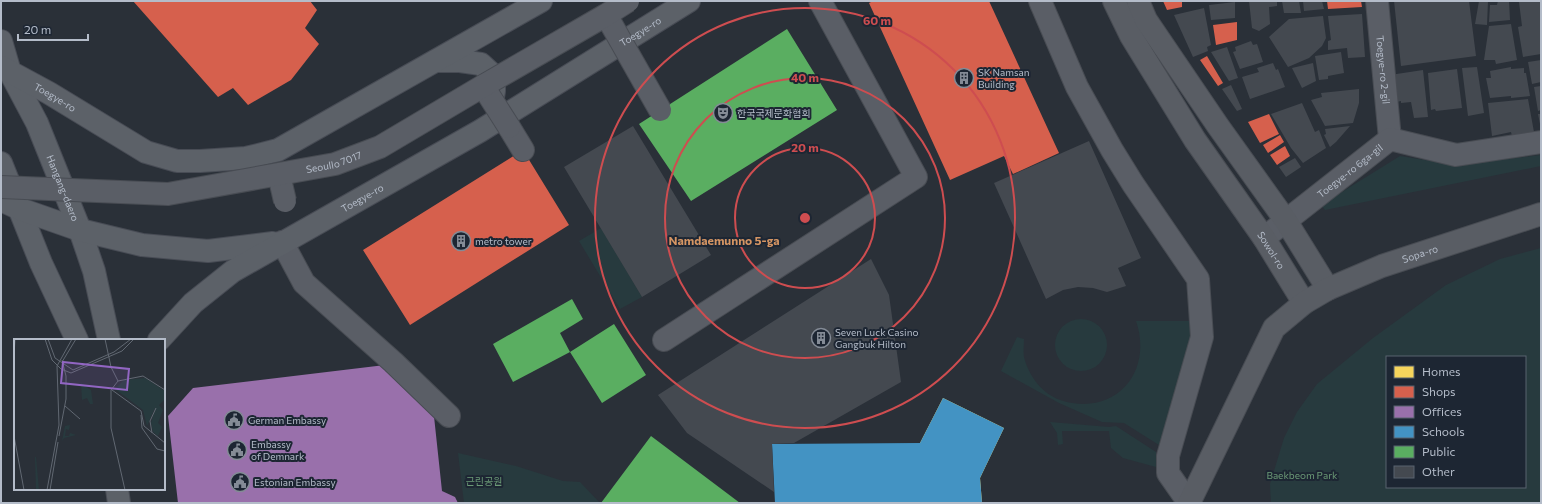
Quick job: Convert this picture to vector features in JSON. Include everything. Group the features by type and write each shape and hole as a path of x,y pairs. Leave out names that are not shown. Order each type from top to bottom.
{"main road":[{"name":"Toegye-ro","path":"5,69 49,92 146,152 176,161 246,158 278,150 541,1"},
{"name":"Toegye-ro","path":"10,204 80,230 142,246 208,252 282,242 480,130 689,1"},
{"name":"Sowol-ro","path":"1114,1 1131,36 1195,140 1264,238 1304,303"},
{"path":"1138,1 1146,20 1218,126 1286,221 1328,289"},
{"name":"Hangang-daero","path":"1,42 5,69 37,123 80,230 94,271 109,339"},
{"path":"434,61 460,61 481,64 494,76 494,91 490,108 480,130"},
{"path":"1,163 10,204 42,263 77,339"},
{"name":"Sopa-ro","path":"1304,303 1328,289 1382,266 1541,214"},
{"path":"160,339 193,303 233,271 282,242"},
{"path":"1189,503 1274,328 1304,303"}],"street":[{"path":"664,340 916,177 820,1"},
{"path":"1040,1 1077,87 1112,150 1133,184 1198,278 1202,338 1168,456 1168,473 1189,503"},
{"name":"Toegye-ro 2-gil","path":"1377,1 1390,139"},
{"path":"619,5 660,110"},
{"name":"Seoullo 7017","path":"1,187 168,194 335,164 380,147 619,5"},
{"path":"483,86 523,150"},
{"name":"Toegye-ro 6ga-gil","path":"1264,238 1390,139 1456,155 1541,142"},
{"path":"280,175 285,201"},
{"path":"282,242 304,283 393,362 449,416"}],"green space":[{"path":"1541,155 1541,166 1325,210 1321,205 1400,156 1456,165"},
{"path":"601,228 642,297 620,309 579,241"},
{"name":"Baekbeom Park","path":"1541,248 1541,503 1271,503 1270,484 1284,438 1297,412 1317,384 1373,338 1446,285 1500,259"},
{"path":"1076,319 1086,319 1100,326 1107,340 1107,350 1100,364 1086,371 1076,371 1066,367 1059,360 1055,350 1055,340 1059,330 1066,323"},
{"path":"1136,321 1189,321 1192,344 1159,445 1124,423 1102,422 1059,403 1001,371 1017,337 1024,339 1024,357 1026,364 1036,382 1048,393 1057,399 1072,403 1090,404 1105,400 1118,393 1129,382 1136,369 1140,354 1140,338"},
{"path":"1050,422 1109,427 1116,426 1156,452 1156,467 1123,458 1111,448 1109,431 1062,431 1063,444 1058,445 1057,433"},
{"name":"근린공원","path":"458,453 516,466 563,481 580,482 600,503 464,503"}],"building: Homes":[{"path":"943,398 1004,428 980,478 982,503 915,503 912,470 920,443"}],"building: Shops":[{"path":"133,1 310,1 317,10 305,28 319,44 291,80 248,105 233,88 218,97"},
{"name":"SK Namsan Building","path":"873,1 989,1 1059,153 1013,174 1004,156 950,180 869,3"},
{"path":"1163,1 1182,1 1182,7 1167,10"},
{"path":"1327,1 1361,1 1362,7 1328,9"},
{"path":"1237,22 1237,40 1216,45 1213,25"},
{"path":"1207,56 1223,83 1218,86 1200,60"},
{"path":"1269,114 1279,134 1260,143 1248,122"},
{"path":"1280,135 1284,142 1268,153 1263,145"},
{"path":"1285,146 1290,156 1277,165 1270,155"},
{"name":"metro tower","path":"523,150 569,225 410,325 363,250"}],"building: Offices":[{"path":"385,365 433,407 442,491 455,497 458,503 178,503 168,416 193,388"}],"building: Schools":[{"path":"943,398 1004,428 980,478 982,503 775,503 772,444 920,443"}],"building: Public":[{"path":"787,29 837,110 691,201 639,124"},
{"path":"572,299 583,319 560,333 570,352 513,382 493,344"},
{"path":"614,324 646,375 602,403 570,352"},
{"path":"651,436 740,503 601,503"}],"building: Other":[{"path":"1249,1 1277,1 1277,6 1269,7 1270,24 1259,31 1252,28"},
{"path":"1282,1 1299,1 1301,13 1284,13"},
{"path":"1303,1 1322,1 1324,9 1304,11"},
{"path":"1394,1 1469,1 1476,56 1401,66"},
{"path":"1479,1 1488,1 1487,25 1475,24"},
{"path":"1498,1 1509,1 1510,20 1489,22 1490,5 1497,5"},
{"path":"1541,1 1541,54 1523,57 1518,27 1522,26 1519,2"},
{"path":"1235,2 1235,18 1211,20 1209,5"},
{"path":"1204,8 1211,45 1207,47 1208,51 1193,57 1174,15"},
{"path":"1362,14 1365,57 1348,58 1347,48 1328,50 1328,41 1331,40 1328,16"},
{"path":"1323,16 1326,38 1322,46 1309,58 1288,67 1269,37 1289,19"},
{"path":"1511,24 1517,60 1496,64 1495,60 1484,60 1489,26"},
{"path":"1251,41 1253,45 1257,44 1263,62 1240,69 1233,52 1236,51 1235,47"},
{"path":"1227,47 1238,78 1229,81 1211,52"},
{"path":"1341,52 1344,73 1328,76 1328,79 1319,80 1315,56"},
{"path":"1541,60 1541,82 1532,84 1528,62"},
{"path":"1273,63 1276,70 1278,69 1285,87 1250,99 1242,77 1259,72 1257,68"},
{"path":"1313,63 1316,81 1302,88 1292,68"},
{"path":"1477,67 1484,113 1468,116 1462,68"},
{"path":"1511,67 1511,69 1524,68 1530,96 1490,98 1486,78 1491,78 1490,71"},
{"path":"1457,69 1462,108 1436,111 1435,109 1431,110 1428,73"},
{"path":"1423,70 1428,117 1414,118 1411,102 1401,103 1401,101 1392,103 1390,75"},
{"path":"1231,85 1242,109 1237,111 1222,89"},
{"path":"1541,86 1541,110 1538,111 1534,87"},
{"path":"1359,89 1359,103 1353,123 1325,126 1311,100 1322,97 1321,93"},
{"path":"1528,99 1534,132 1512,136 1511,132 1492,136 1488,103"},
{"path":"1302,103 1315,132 1319,130 1326,148 1303,163 1291,148 1271,114"},
{"path":"1538,114 1541,114 1541,124 1540,124"},
{"path":"633,126 711,255 642,297 564,167"},
{"path":"1350,126 1330,147 1324,135 1326,134 1325,129"},
{"path":"1089,141 1141,258 1118,268 1126,286 1107,292 1093,288 1078,287 1063,290 1046,299 994,183"},
{"path":"1295,158 1301,167 1286,177 1279,167"},
{"name":"Seven Luck Casino Gangbuk Hilton","path":"871,259 889,295 901,382 794,443 772,444 774,492 687,433 658,395"}],"place":[{"name":"SK Namsan Building","path":"964,78"},
{"name":"한국국제문화협회","path":"723,113"},
{"name":"metro tower","path":"461,241"},
{"name":"Seven Luck Casino Gangbuk Hilton","path":"821,338"},
{"name":"German Embassy","path":"234,420"},
{"name":"Embassy of Demnark","path":"237,450"},
{"name":"Estonian Embassy","path":"240,482"}],"district":[{"name":"Namdaemunno 5-ga","path":"724,240"}]}
